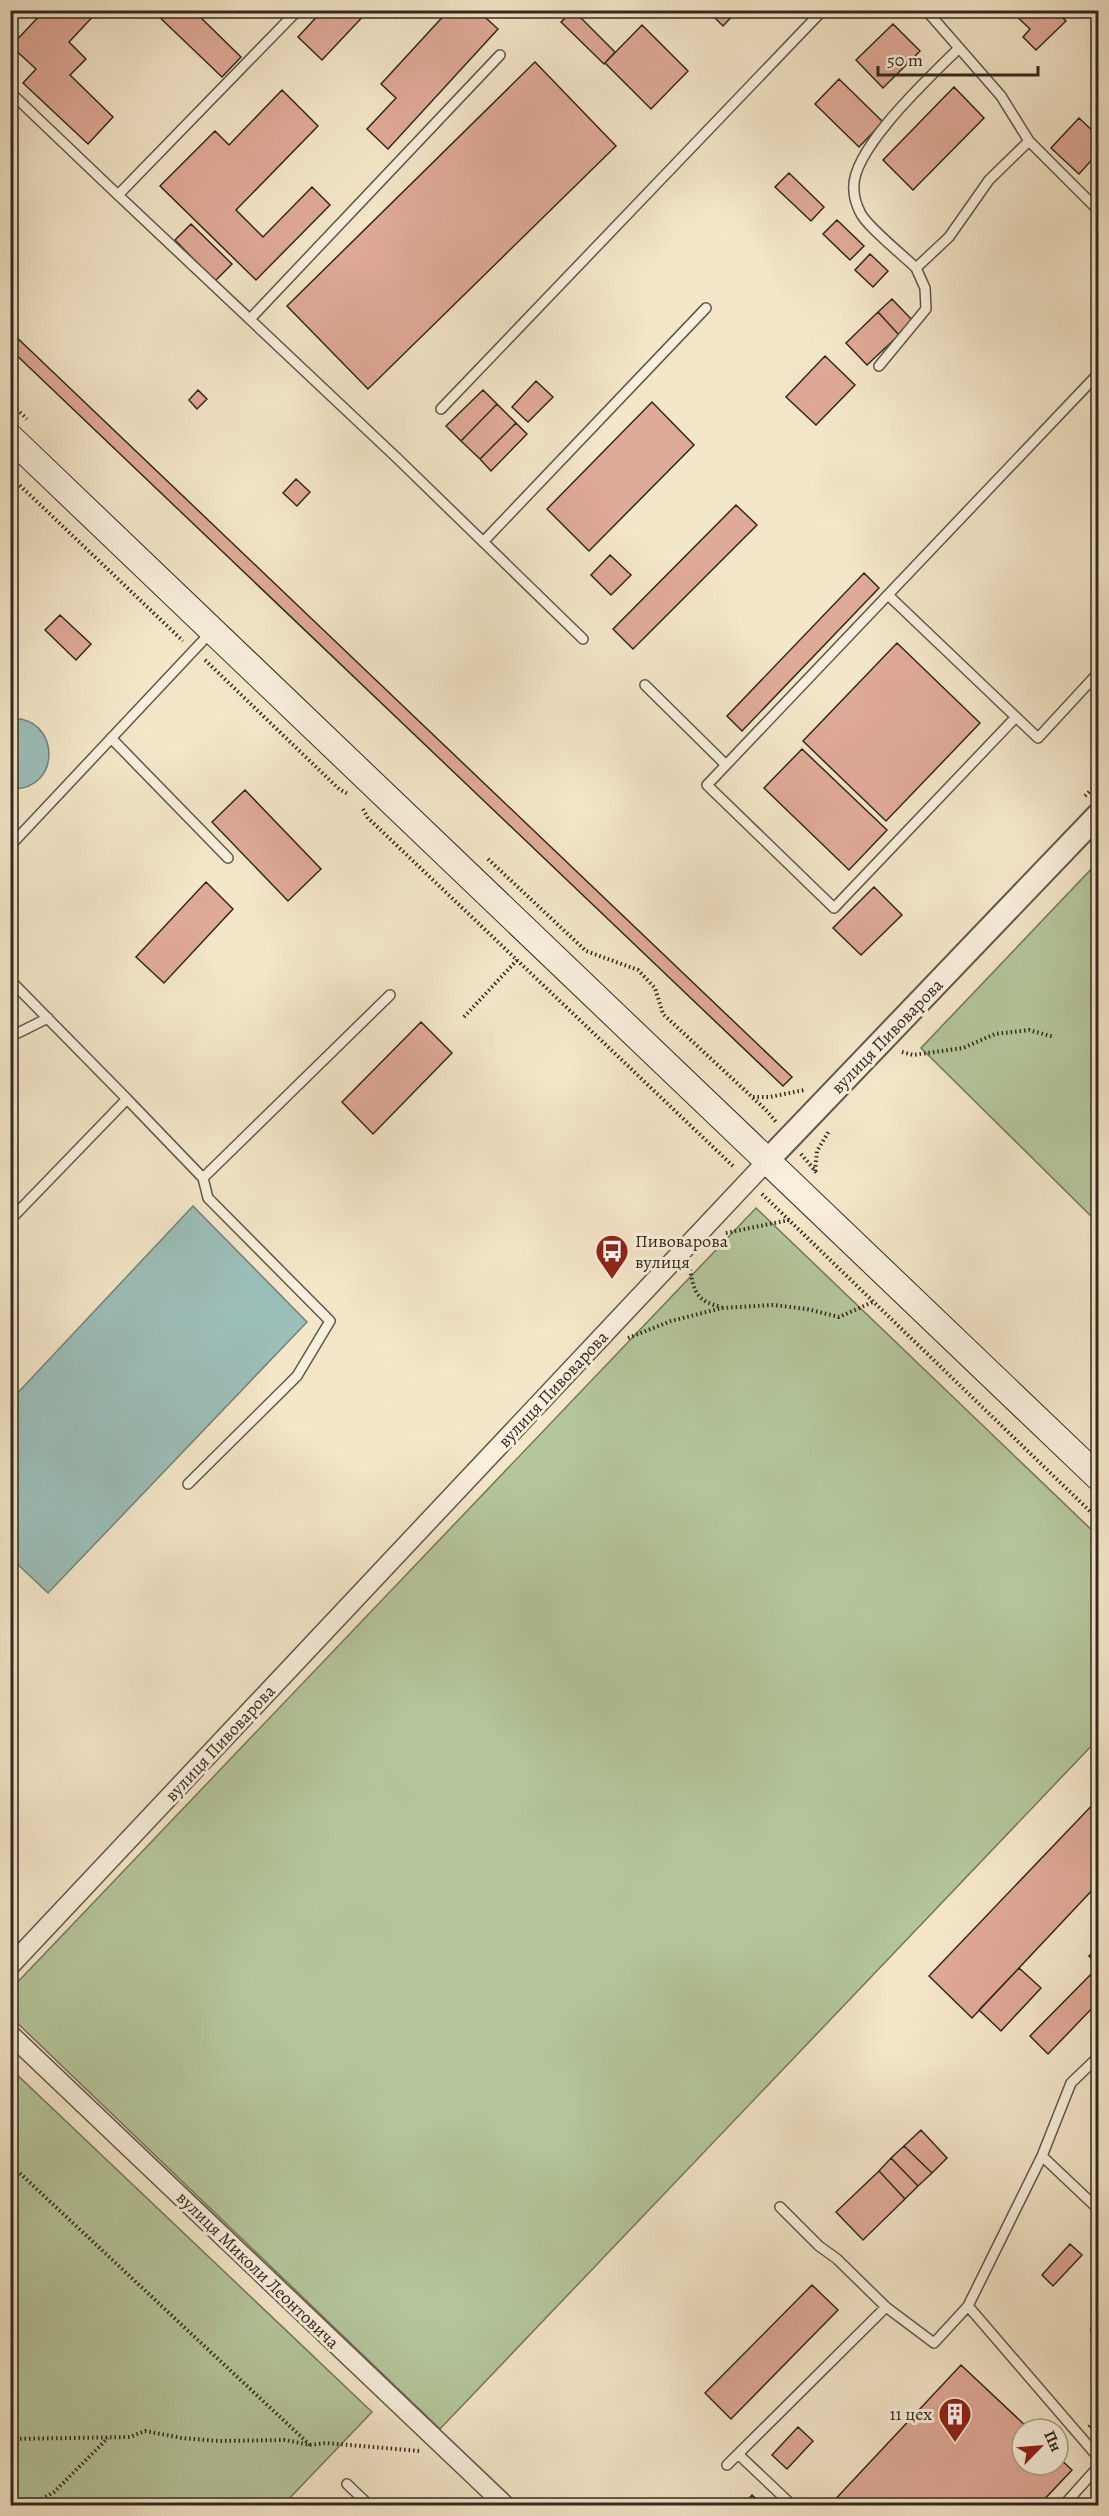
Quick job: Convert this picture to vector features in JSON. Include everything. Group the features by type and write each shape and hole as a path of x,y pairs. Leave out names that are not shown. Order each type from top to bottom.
{"main road":[{"path":"10,437 1098,1477"}],"street":[{"name":"вулиця Пивоварова","path":"10,1966 768,1160 1098,814"},
{"name":"вулиця Миколи Леонтовича","path":"10,2034 506,2505"}],"lane":[{"path":"118,195 297,10"},
{"path":"441,409 823,10"},
{"path":"926,10 1001,96 1029,141 1098,210"},
{"path":"879,366 926,309 925,288 916,268 861,215 853,189 861,160 879,134 908,100 959,48"},
{"path":"250,319 500,55"},
{"path":"10,92 583,639"},
{"path":"916,268 949,237 989,180 1029,141"},
{"path":"483,542 706,308"},
{"path":"1016,717 834,908 707,785 1098,374"},
{"path":"888,595 1038,738 1098,674"},
{"path":"10,846 213,630"},
{"path":"645,685 726,765"},
{"path":"111,738 228,858"},
{"path":"10,980 203,1178 208,1198 330,1321 297,1376 188,1484"},
{"path":"203,1178 390,994"},
{"path":"10,1037 48,1018"},
{"path":"10,1220 127,1099"},
{"path":"780,2207 886,2307 934,2343 968,2306 1042,2156 1071,2083 1098,2056"},
{"path":"1042,2156 1098,2209"},
{"path":"968,2306 1098,2457"},
{"path":"727,2465 886,2307"},
{"path":"1098,2326 1096,2329 1098,2331"},
{"path":"738,2454 793,2505"},
{"path":"1063,2505 1098,2467"},
{"path":"348,2484 370,2505"}],"path":[{"path":"10,476 339,789 354,796"},
{"path":"360,802 368,818 875,1301 1098,1519"},
{"path":"586,951 638,970 655,988 663,1014 766,1110"},
{"path":"464,1017 517,960"},
{"path":"898,1051 913,1055 963,1048 995,1034 1029,1030 1054,1037"},
{"path":"723,1308 706,1304 692,1285 690,1243 790,1220"},
{"path":"597,1342 615,1342 670,1322 723,1308 773,1305 807,1309 840,1317 875,1301"},
{"path":"10,2164 310,2445"},
{"path":"10,2439 130,2437 145,2431 182,2438 218,2441 285,2440 310,2445 326,2443 374,2446 452,2454"},
{"path":"30,2505 54,2492 108,2438"}],"green space":[{"path":"1098,862 1098,1223 921,1048"},
{"path":"756,1208 1098,1536 1098,1739 440,2429 11,2017 11,1989"},
{"path":"10,2068 372,2412 283,2505 11,2505"}],"water":[{"path":"11,719 27,721 39,728 46,740 49,753 47,766 40,778 28,786 11,789"},
{"path":"193,1206 307,1322 48,1593 11,1558 11,1400"}],"building":[{"path":"45,10 99,10 69,42 86,59 70,75 113,117 88,144 23,83 36,69 11,46"},
{"path":"152,10 193,10 241,57 222,77"},
{"path":"323,10 369,10 322,60 298,37"},
{"path":"449,10 477,10 498,29 388,149 367,129 396,98 381,84"},
{"path":"573,10 615,52 604,64 561,22"},
{"path":"707,10 738,10 723,26"},
{"path":"1010,10 1055,10 1066,21 1036,50 1023,37 1030,29"},
{"path":"893,24 920,51 883,88 856,60"},
{"path":"642,25 688,71 651,109 605,63"},
{"path":"535,62 616,146 368,389 287,306"},
{"path":"839,79 883,122 859,147 815,104"},
{"path":"954,87 984,118 913,190 883,160"},
{"path":"282,90 318,126 236,210 263,237 312,187 330,205 256,280 160,186 215,131 229,145"},
{"path":"1079,118 1098,136 1098,153 1079,174 1051,148"},
{"path":"789,173 824,207 811,221 775,187"},
{"path":"837,220 864,246 850,260 823,234"},
{"path":"191,224 232,264 215,281 175,240"},
{"path":"870,254 888,271 873,287 855,270"},
{"path":"892,299 913,321 899,335 878,312"},
{"path":"878,312 899,335 867,365 846,343"},
{"path":"10,331 792,1077 783,1086 10,349"},
{"path":"825,356 855,385 816,425 786,397"},
{"path":"536,381 553,397 528,422 512,407"},
{"path":"198,390 207,399 197,409 189,400"},
{"path":"483,390 497,404 461,441 446,426"},
{"path":"652,402 694,445 589,551 547,509"},
{"path":"497,404 516,423 480,459 461,441"},
{"path":"516,423 527,434 491,471 480,459"},
{"path":"296,479 310,492 297,506 283,493"},
{"path":"736,505 757,525 633,649 613,629"},
{"path":"610,555 631,575 611,595 591,575"},
{"path":"864,573 879,588 742,731 727,716"},
{"path":"60,615 91,644 76,660 45,630"},
{"path":"897,643 980,723 886,821 803,741"},
{"path":"802,749 887,830 849,870 764,788"},
{"path":"245,790 321,869 288,901 212,822"},
{"path":"206,882 233,909 164,983 136,957"},
{"path":"874,887 902,915 861,955 833,928"},
{"path":"421,1022 452,1053 373,1134 342,1102"},
{"path":"1098,1799 1098,1884 972,2018 929,1976"},
{"path":"1098,1946 1098,1965 1089,1956"},
{"path":"1098,1967 1098,2002 1048,2054 1030,2036"},
{"path":"1019,1968 1041,1988 1001,2031 979,2010"},
{"path":"921,2130 947,2158 932,2173 904,2146"},
{"path":"904,2146 932,2173 918,2186 891,2158"},
{"path":"891,2158 918,2186 905,2199 879,2171"},
{"path":"879,2171 905,2199 863,2240 836,2212"},
{"path":"1070,2244 1082,2255 1053,2286 1042,2275"},
{"path":"812,2285 838,2310 731,2419 705,2393"},
{"name":"11 цех","path":"961,2365 1016,2417 1010,2417 1010,2477 1065,2477 1038,2506 829,2506"},
{"path":"798,2427 813,2441 787,2469 772,2455"},
{"path":"752,2495 764,2506 743,2505"}],"place":[{"name":"Пивоварова вулиця","path":"612,1280"},
{"name":"11 цех","path":"955,2443"}]}
